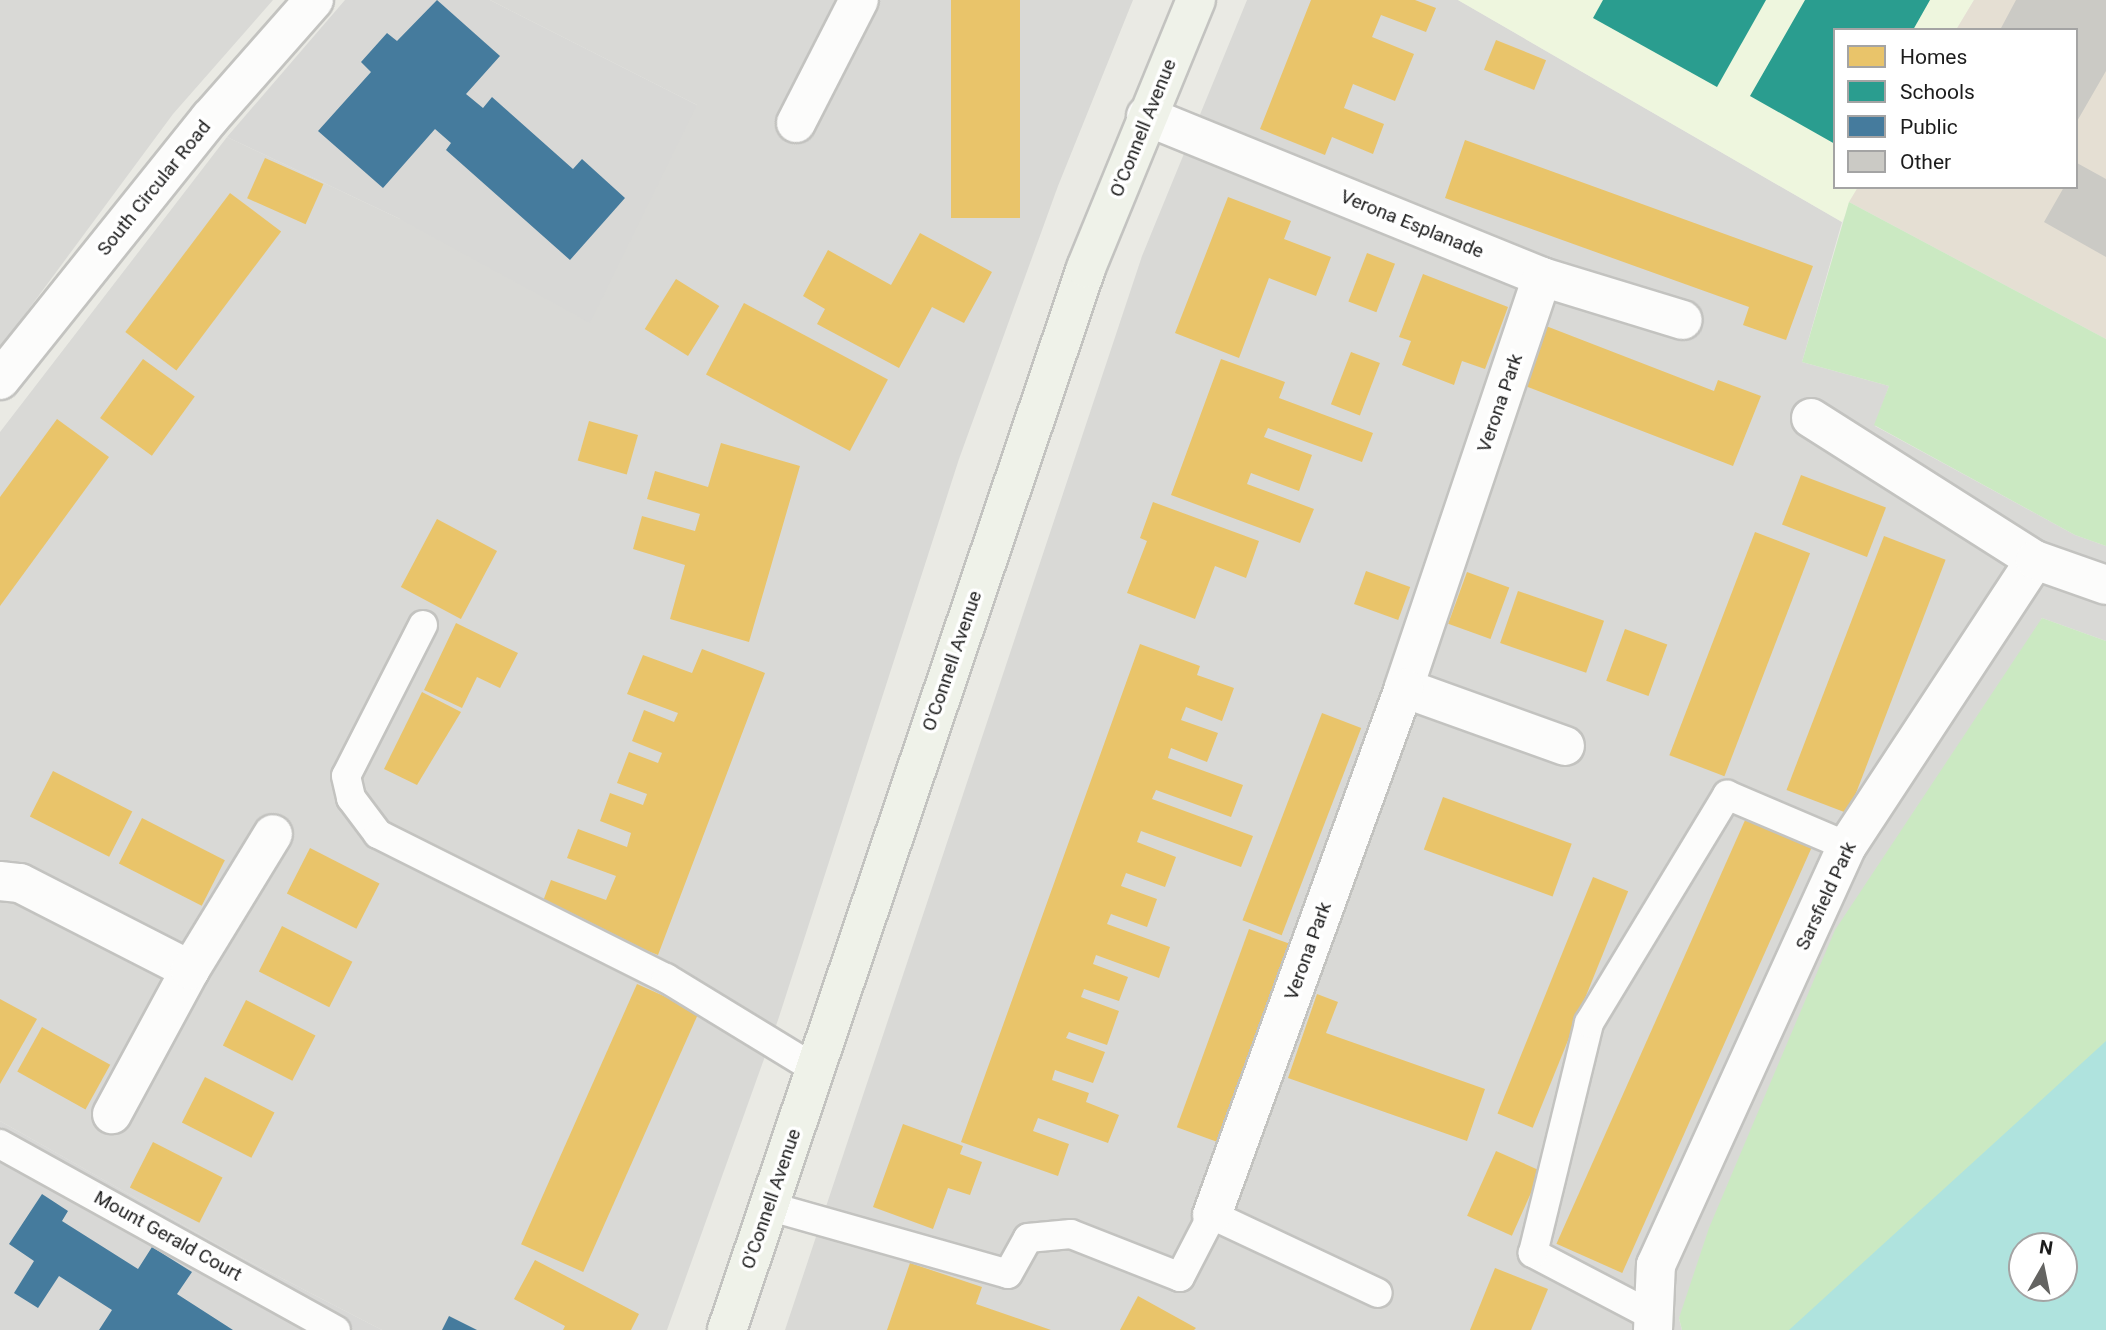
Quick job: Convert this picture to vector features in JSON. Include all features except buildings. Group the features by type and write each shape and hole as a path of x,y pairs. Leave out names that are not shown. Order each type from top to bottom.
{"main road":[{"name":"O'Connell Avenue","path":"727,1330 1077,294 1146,116 1196,0"}],"street":[{"name":"South Circular Road","path":"0,380 210,118 314,0"},
{"path":"796,123 859,0"},
{"name":"Verona Esplanade","path":"1146,116 1542,278 1683,320"},
{"name":"Verona Park","path":"1212,1214 1404,688 1542,278"},
{"path":"1811,418 2035,560 2106,585"},
{"name":"Sarsfield Park","path":"1653,1323 1656,1265 1847,846 2035,560"},
{"path":"1404,688 1565,746"},
{"path":"112,1114 190,970 273,834"},
{"path":"0,881 20,883 190,970"}],"lane":[{"path":"423,625 346,776 351,798 378,834 666,978 817,1070"},
{"path":"1653,1323 1533,1253 1590,1023 1727,795 1847,846"},
{"name":"Mount Gerald Court","path":"0,1144 336,1330"},
{"name":"Verona Park","path":"768,1206 1007,1273 1028,1238 1071,1234 1180,1277 1212,1214"},
{"path":"1212,1214 1378,1293"}],"shaded area":[{"path":"0,0 273,0 173,114 0,348"},
{"path":"345,0 490,0 697,105 590,323 400,219 227,137"},
{"path":"490,0 1133,0 1058,186 959,459 778,1020 667,1330 382,1330 229,1251 0,1121 0,432 227,137 400,219 697,105"},
{"path":"1247,0 1458,0 1842,222 1802,362 1889,386 1875,426 2075,535 2106,546 2106,641 2042,618 1679,1318 1682,1330 785,1330 1142,256"},
{"path":"1458,0 1974,0 1957,28 1833,28 1833,189 1857,189 1842,222"},
{"path":"1974,0 2106,0 2106,339 1849,202 1857,189 2078,189 2078,28 1957,28"},
{"path":"2106,1041 2106,1330 1789,1330"},
{"path":"0,1121 229,1251 382,1330 0,1330"}],"green space":[{"path":"1849,202 2106,339 2106,546 2075,535 1874,425 1889,386 1802,362"},
{"path":"2042,618 2106,641 2106,1330 1682,1330 1679,1318 1709,1228 1835,930"}]}
